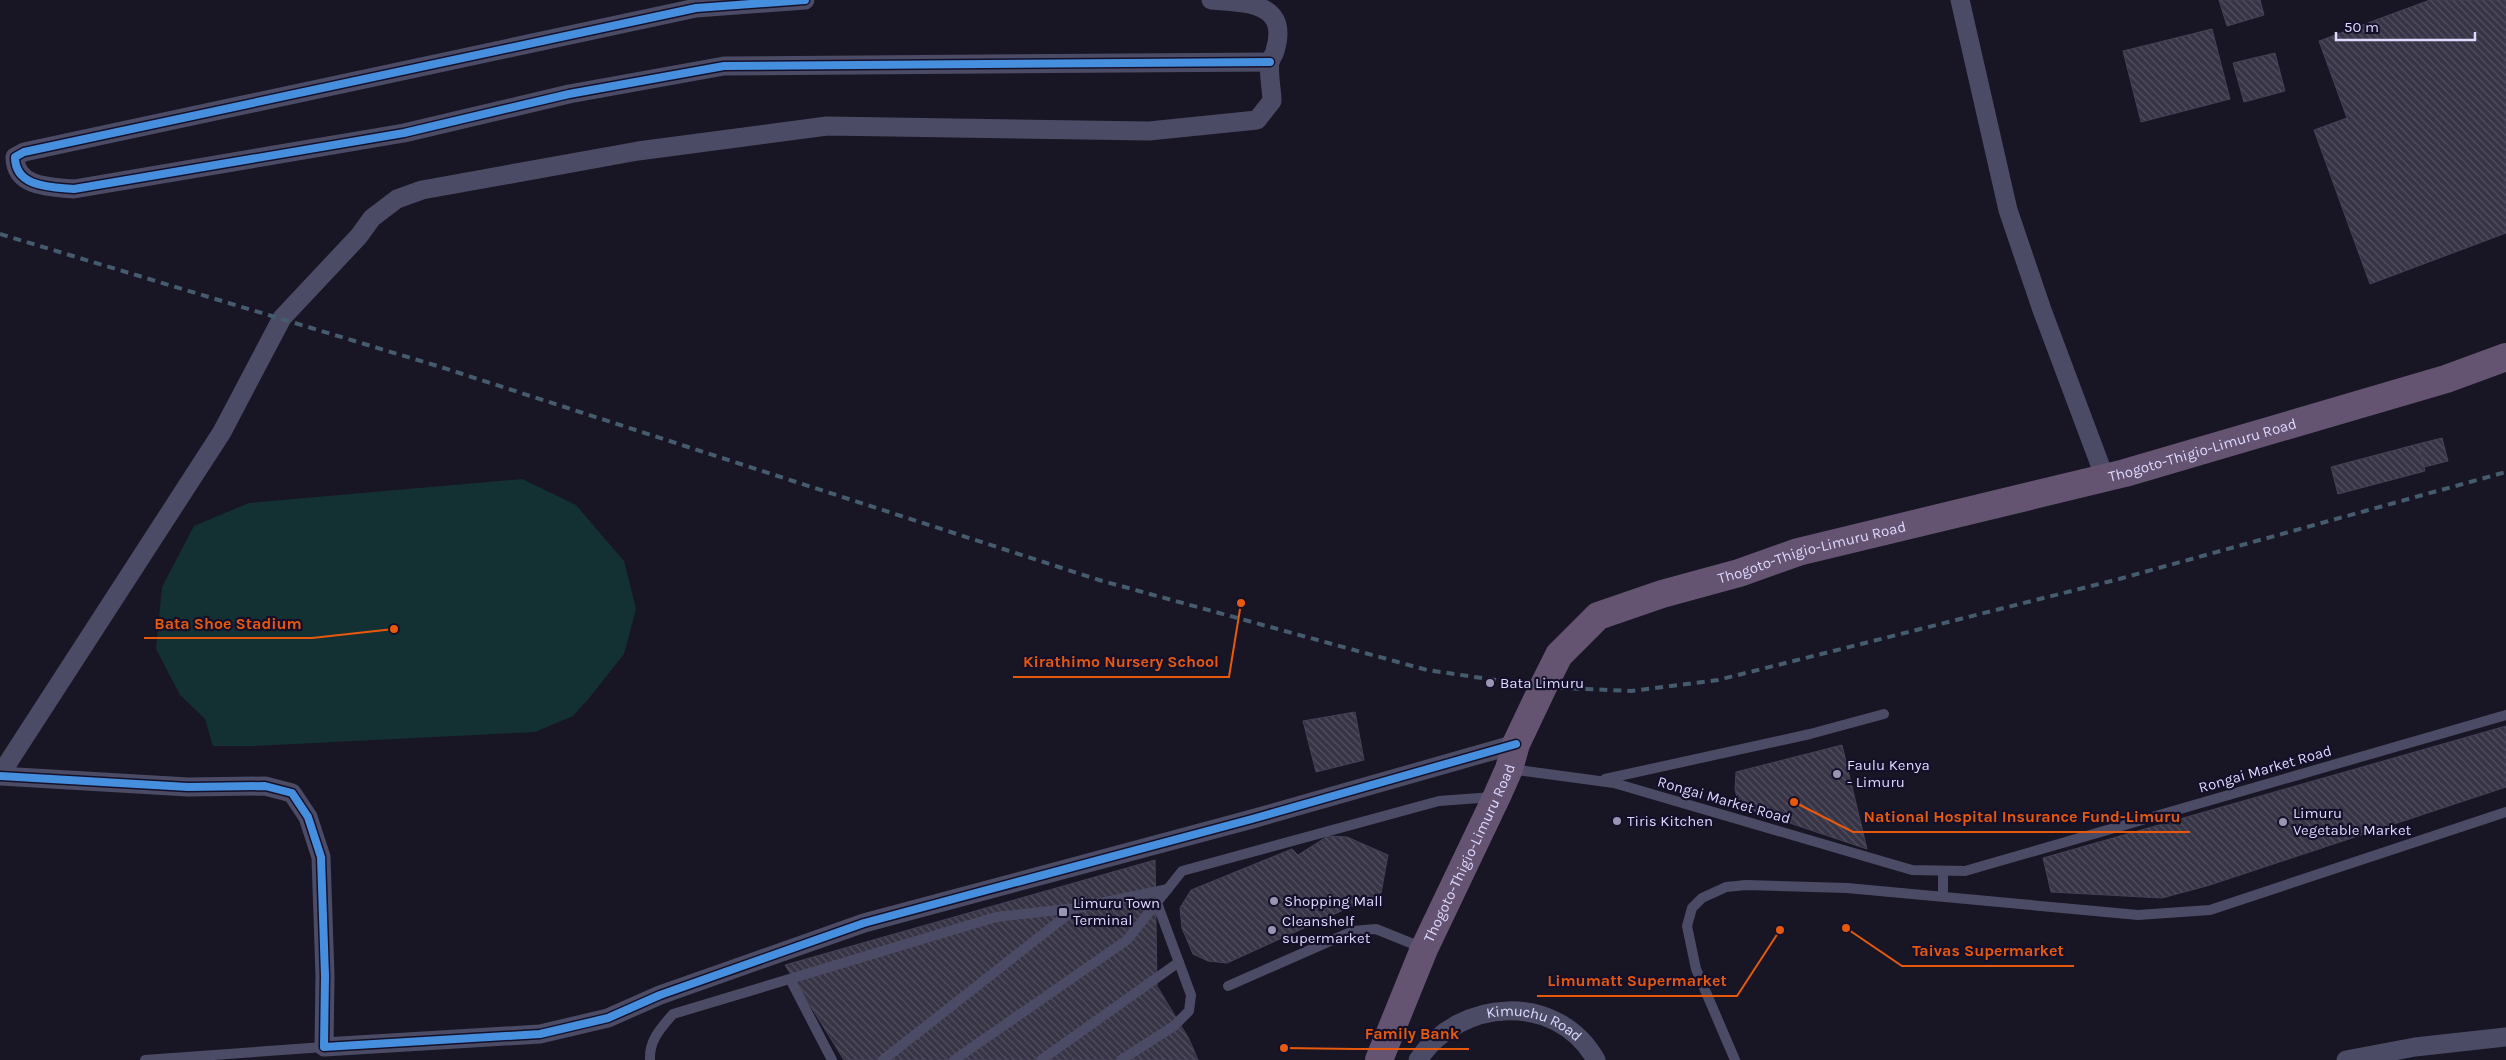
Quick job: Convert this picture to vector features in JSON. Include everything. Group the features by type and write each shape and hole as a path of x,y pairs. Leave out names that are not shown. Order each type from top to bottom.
{"highway":[{"name":"Thogoto-Thigio-Limuru Road","path":"1379,1060 1424,949 1560,656 1598,616 1798,552 2105,478 2446,379 2506,358"}],"street":[{"path":"805,0 686,10 24,152 15,157 15,166 26,181 46,187 74,189 404,133 569,94 724,66 1270,62"},
{"path":"1210,0 1251,4 1268,10 1276,22 1276,51 1270,62 1272,101 1258,120 1149,131 827,126 638,150 422,190 397,199 372,218 359,236 282,318 222,432 0,775 188,787 266,786 292,794 308,817 320,857 326,976 324,1047 540,1034 608,1018 660,995 864,923 1252,819 1512,756"},
{"path":"1960,0 2008,210 2042,310 2105,478"},
{"name":"Kimuchu Road","path":"1418,1060 1429,1043 1448,1028 1489,1012 1519,1010 1550,1018 1575,1035 1591,1051 1596,1060"},
{"path":"2346,1060 2415,1047 2506,1037"}],"lane":[{"path":"1600,781 1810,734 1884,714"},
{"name":"Rongai Market Road","path":"1512,756 1912,870 1966,872 2506,716"},
{"path":"954,1060 1128,940 1182,871 1439,801 1496,796"},
{"path":"1735,1060 1696,969 1687,926 1692,908 1702,898 1726,887 1746,885 1847,888 2138,915 2210,910 2506,812"},
{"path":"1943,896 1944,871"},
{"path":"650,1060 650,1050 656,1034 673,1014 996,917 1077,908 1168,889"},
{"path":"1121,1060 1174,1026 1189,1011 1191,995 1157,903"},
{"path":"884,1060 1077,908"},
{"path":"1228,986 1353,931 1376,929 1424,949"},
{"path":"1041,1060 1179,962"},
{"path":"790,979 832,1060"},
{"path":"145,1060 324,1047"}],"green space":[{"path":"522,479 576,505 624,561 636,609 624,654 573,716 535,732 254,746 213,746 205,719 180,695 156,649 162,587 194,526 249,503"}],"building":[{"path":"2219,0 2260,0 2264,15 2227,26"},
{"path":"2430,0 2506,0 2506,233 2370,284 2314,130 2347,118 2319,41"},
{"path":"2212,29 2230,99 2141,122 2123,51"},
{"path":"2275,53 2285,91 2244,102 2233,63"},
{"path":"2442,438 2448,461 2424,467 2418,444"},
{"path":"2418,444 2425,471 2338,494 2331,467"},
{"path":"1355,712 1364,760 1316,772 1303,721"},
{"name":"Limuru Vegetable Market","path":"2506,726 2506,787 2210,885 2162,898 2051,892 2043,858"},
{"path":"1842,745 1867,849 1739,806 1735,789 1736,772"},
{"name":"Shopping Mall","path":"1328,836 1347,837 1388,855 1381,893 1227,963 1208,961 1193,954 1182,928 1180,908 1191,890 1292,849 1298,855"},
{"name":"Limuru Town Terminal","path":"1155,860 1157,986 1189,1039 1198,1060 844,1060 785,965"}],"railway":[{"path":"0,234 444,368 1099,580 1427,670 1543,687 1631,691 1718,680 2119,579 2506,472"}],"cycle path":[{"path":"805,0 696,8 24,152 15,157 17,167 21,175 36,184 74,189 404,133 569,94 724,66 1270,62"},
{"path":"0,776 188,787 265,786 292,793 308,817 321,857 325,976 324,1047 540,1034 608,1018 660,995 864,923 1252,819 1516,744"}],"place":[{"name":"Kirathimo Nursery School","path":"1241,603"},
{"name":"Bata Shoe Stadium","path":"394,629"},
{"name":"Bata Limuru","path":"1490,683"},
{"name":"Faulu Kenya - Limuru","path":"1837,774"},
{"name":"National Hospital Insurance Fund-Limuru","path":"1794,802"},
{"name":"Tiris Kitchen","path":"1617,821"},
{"name":"Limuru Vegetable Market","path":"2283,822"},
{"name":"Shopping Mall","path":"1274,901"},
{"name":"Limuru Town Terminal","path":"1063,912"},
{"name":"Taivas Supermarket","path":"1846,928"},
{"name":"Cleanshelf supermarket","path":"1272,930"},
{"name":"Limumatt Supermarket","path":"1780,930"},
{"name":"Family Bank","path":"1284,1048"}]}
